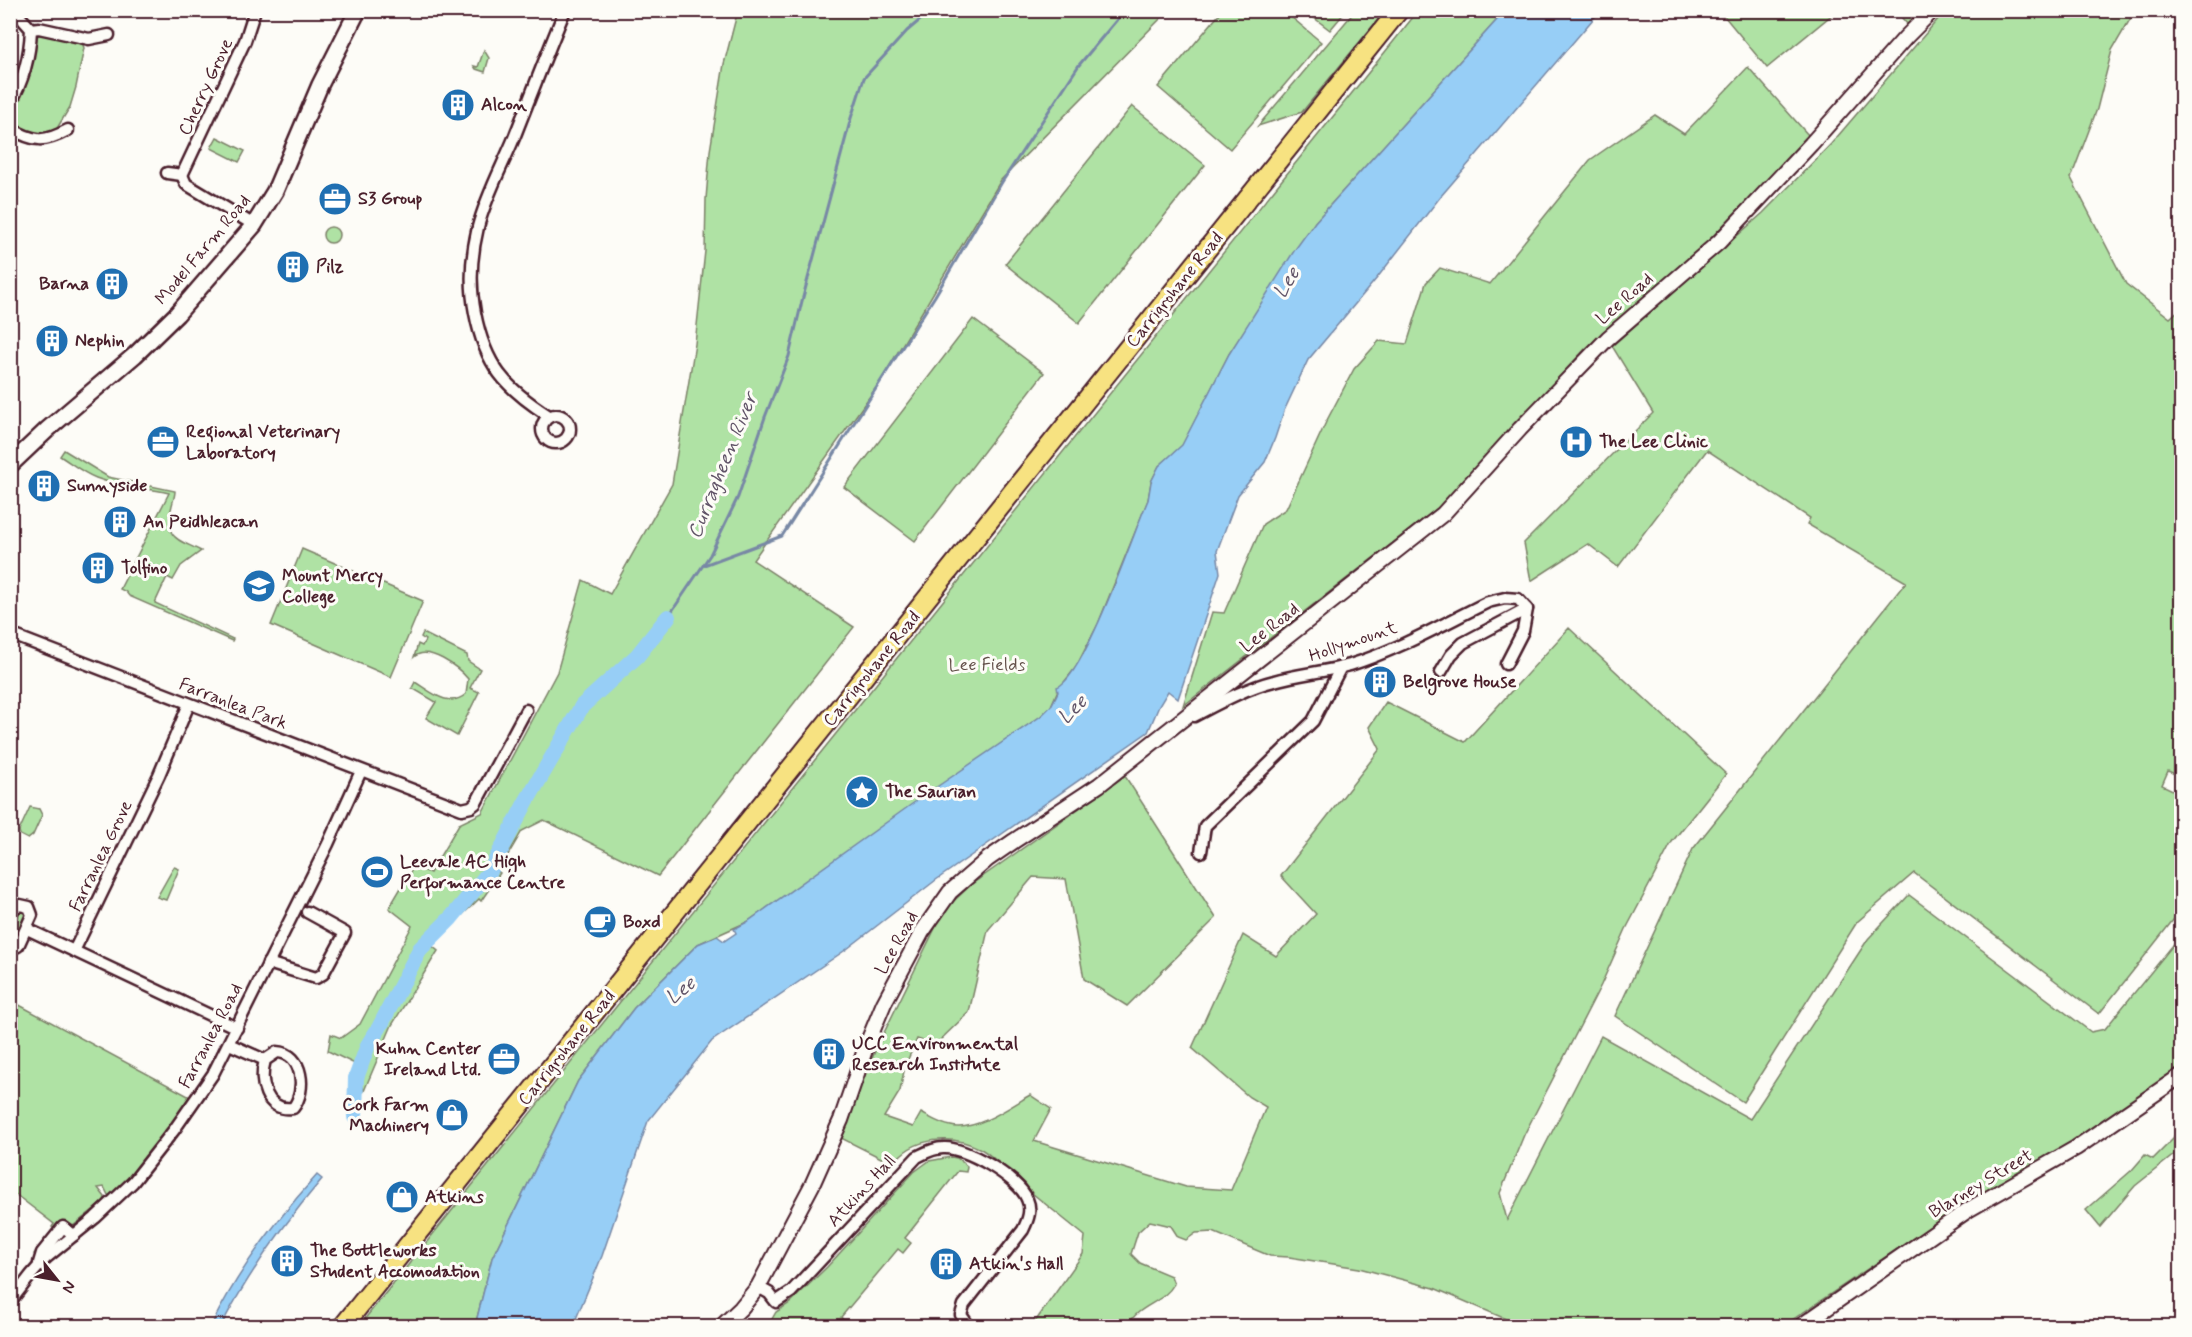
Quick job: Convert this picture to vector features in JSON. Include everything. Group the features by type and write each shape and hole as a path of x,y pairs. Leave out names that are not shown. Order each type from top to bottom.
{"highway":[{"name":"Carrigrohane Road","path":"343,1326 1399,10"}],"main road":[{"name":"Model Farm Road","path":"10,465 135,355 177,314 254,225 275,191 320,85 358,10"}],"street":[{"path":"10,104 19,90 27,68 31,29 14,10"},
{"name":"Cherry Grove","path":"183,175 244,45 255,10"},
{"path":"549,416 520,395 502,377 488,357 478,329 471,272 479,225 565,10"},
{"name":"Lee Road","path":"722,1326 746,1303 760,1283 812,1185 835,1135 867,1044 884,1004 921,932 950,892 988,860 1099,785 1443,514 1520,429 1608,338 1719,242 1812,144 1906,37 1933,10"},
{"path":"31,29 39,28 89,45 109,35"},
{"path":"10,128 39,140 54,138 68,130"},
{"path":"167,173 183,175 186,184 254,225"},
{"name":"Hollymount","path":"1185,718 1274,681 1341,667 1388,651 1488,602 1505,598 1518,599 1527,609"},
{"path":"1506,664 1523,631 1527,609"},
{"path":"1441,672 1451,655 1463,643 1527,609"},
{"name":"Farranlea Park","path":"10,634 462,809 476,803 526,710"},
{"path":"1201,852 1205,826 1313,721 1341,667"},
{"name":"Farranlea Grove","path":"74,951 159,775 189,704"},
{"name":"Farranlea Road","path":"10,1302 39,1266 111,1204 149,1163 196,1100 230,1044 328,844 361,771"},
{"path":"10,915 18,905 29,908 32,915 18,946 10,949"},
{"path":"268,963 316,978 323,974 345,933 307,912"},
{"path":"27,929 237,1028"},
{"path":"230,1044 265,1060"},
{"path":"280,1052 289,1054 296,1062 300,1083 298,1100 293,1108 279,1106 267,1096 262,1079 265,1060 273,1053 280,1052"},
{"name":"Blarney Street","path":"1801,1326 1968,1210 2076,1148 2180,1079"},
{"name":"Atkins Hall","path":"760,1283 780,1300 791,1292 917,1157 932,1150 956,1149 1002,1173 1022,1189 1028,1200 1029,1213 1023,1230 964,1305 961,1315 969,1326"}],"green space":[{"path":"738,10 1168,11 1001,180 880,382 753,560 854,627 658,876 544,820 522,831 498,872 500,873 481,901 479,899 431,945 438,951 392,1025 364,1091 357,1065 328,1051 331,1034 341,1038 360,1024 412,926 389,908 414,866 430,873 459,824 482,813 557,672 583,580 610,594 672,484 695,344 705,251 710,151 724,64"},
{"path":"1832,10 1834,13 1767,68 1720,11"},
{"path":"1896,10 1921,11 1907,24"},
{"path":"1222,11 1284,11 1321,42 1230,149 1158,87"},
{"path":"1305,11 1346,11 1330,30"},
{"path":"1355,11 1385,11 1302,112 1258,126"},
{"name":"Lee Fields","path":"1418,11 1505,11 1315,222 1229,354 1182,446 1159,466 1151,482 1148,500 1098,624 1076,667 1058,690 1051,706 1041,716 747,922 698,944 634,1008 578,1081 492,1258 475,1326 359,1326 623,997"},
{"path":"1945,11 2135,11 2112,50 2097,109 2071,178 2126,284 2170,318 2181,308 2182,777 2168,771 2162,785 2181,794 2181,910 2099,1014 1914,873 1857,922 1743,1102 1615,1016 1693,849 1906,582 1807,524 1810,518 1707,450 1618,567 1588,544 1531,581 1524,543 1653,413 1612,346 1763,213 1831,144"},
{"path":"39,35 82,42 84,48 70,107 56,130 54,133 31,134 11,124 11,117 13,106 26,84 33,43 35,37"},
{"path":"484,50 489,58 485,72 474,66 478,67"},
{"path":"1748,67 1809,136 1708,241 1585,349 1440,506 1183,706 1212,612 1224,613 1263,524 1286,509 1326,422 1354,369 1379,341 1407,344 1426,283 1440,268 1490,284 1590,160 1655,115 1684,134"},
{"path":"1132,106 1205,165 1079,323 1005,264"},
{"path":"217,137 245,151 239,162 211,148"},
{"path":"331,227 339,235 331,243 323,235"},
{"path":"973,319 1044,373 915,541 844,487"},
{"path":"64,450 108,477 175,491 170,520 172,533 180,541 201,551 181,566 173,580 167,577 155,603 233,639 232,641 129,596 120,589 169,493 96,478 60,456"},
{"path":"302,549 423,601 391,677 271,625"},
{"path":"1569,628 1726,774 1672,842 1626,929 1601,985 1524,1135 1500,1193 1507,1220 1601,1036 1750,1119 1868,939 1909,895 2091,1032 2105,1029 2181,935 2181,1066 2075,1142 1964,1204 1783,1326 1522,1326 1434,1288 1359,1268 1270,1256 1213,1232 1196,1233 1186,1240 1178,1237 1171,1226 1150,1221 1138,1232 1131,1254 1140,1263 1171,1276 1174,1284 1164,1296 1138,1313 1128,1326 1032,1326 1083,1254 1085,1236 991,1156 970,1144 946,1140 922,1143 901,1155 893,1164 839,1137 876,1049 944,910 972,884 1125,776 1216,918 1127,1006 1084,979 1066,879 1033,877 988,930 969,1012 935,1045 917,1039 905,1066 900,1091 884,1117 913,1127 921,1113 947,1125 960,1127 981,1122 1003,1112 1030,1095 1051,1109 1034,1141 1186,1187 1231,1190 1266,1107 1249,1097 1192,1048 1243,935 1276,956 1316,914 1281,876 1380,749 1369,727 1386,702 1465,742"},
{"path":"423,633 467,655 468,661 480,669 470,688 479,692 457,736 426,718 436,702 412,688 415,682 440,697 453,700 466,694 468,679 458,669 435,655 427,653 414,657 418,644 422,646 425,640 421,637"},
{"path":"30,807 39,809 42,815 33,835 28,839 20,835 19,831"},
{"path":"174,867 179,869 166,900 157,897"},
{"path":"21,908 28,913 15,942 11,943 12,919"},
{"path":"10,1000 192,1098 146,1160 111,1195 108,1195 104,1187 98,1188 105,1197 104,1201 73,1226 63,1222 36,1256 34,1254 54,1228 52,1227 54,1224 11,1191"},
{"path":"2181,1123 2181,1143 2175,1154 2135,1186 2100,1227 2086,1210 2132,1170 2145,1155 2153,1159 2172,1140"},
{"path":"957,1158 967,1166 966,1172 958,1171 905,1238 911,1243 903,1253 898,1249 841,1317 844,1322 841,1326 768,1326 776,1312 790,1303 827,1267 914,1172 929,1161"}],"water":[{"name":"Lee","path":"1505,11 1600,11 1441,196 1377,278 1308,360 1284,411 1265,462 1238,495 1217,551 1220,573 1178,699 1168,691 1148,732 936,880 847,949 712,1041 648,1121 602,1256 573,1326 475,1326 492,1258 578,1081 634,1008 698,944 717,936 724,941 736,933 734,929 1041,716 1051,706 1058,692 1057,687 1068,678 1081,659 1094,632 1148,500 1151,482 1159,466 1182,445 1229,354 1294,251 1315,222"},
{"path":"317,1175 322,1179 267,1250 221,1326 211,1326 233,1286 259,1247"}],"waterway":[{"name":"Curragheen River","path":"668,617 710,555 738,497 765,417 789,356 851,118 864,78 907,31 932,10"},
{"path":"704,565 782,536 935,296 1002,182 1079,65 1125,10"},
{"name":"Curragheen River","path":"355,1117 356,1078 368,1045 420,949 451,918 490,871 526,802 582,706 637,656 668,617"}],"place":[{"name":"Alcon","path":"458,105"},
{"name":"S3 Group","path":"335,199"},
{"name":"Pilz","path":"293,267"},
{"name":"Barna","path":"112,284"},
{"name":"Nephin","path":"52,341"},
{"name":"Regional Veterinary Laboratory","path":"163,442"},
{"name":"The Lee Clinic","path":"1576,442"},
{"name":"Sunnyside","path":"44,486"},
{"name":"An Peidhleacan","path":"120,522"},
{"name":"Tolfino","path":"98,568"},
{"name":"Mount Mercy College","path":"259,586"},
{"name":"Belgrove House","path":"1380,682"},
{"name":"The Saurian","path":"862,792"},
{"name":"Leevale AC High Performance Centre","path":"377,872"},
{"name":"Boxd","path":"600,922"},
{"name":"UCC Environmental Research Institute","path":"829,1054"},
{"name":"Kuhn Center Ireland Ltd.","path":"504,1059"},
{"name":"Cork Farm Machinery","path":"452,1115"},
{"name":"Atkins","path":"402,1197"},
{"name":"The Bottleworks Student Accomodation","path":"287,1261"},
{"name":"Atkin's Hall","path":"946,1264"}]}
